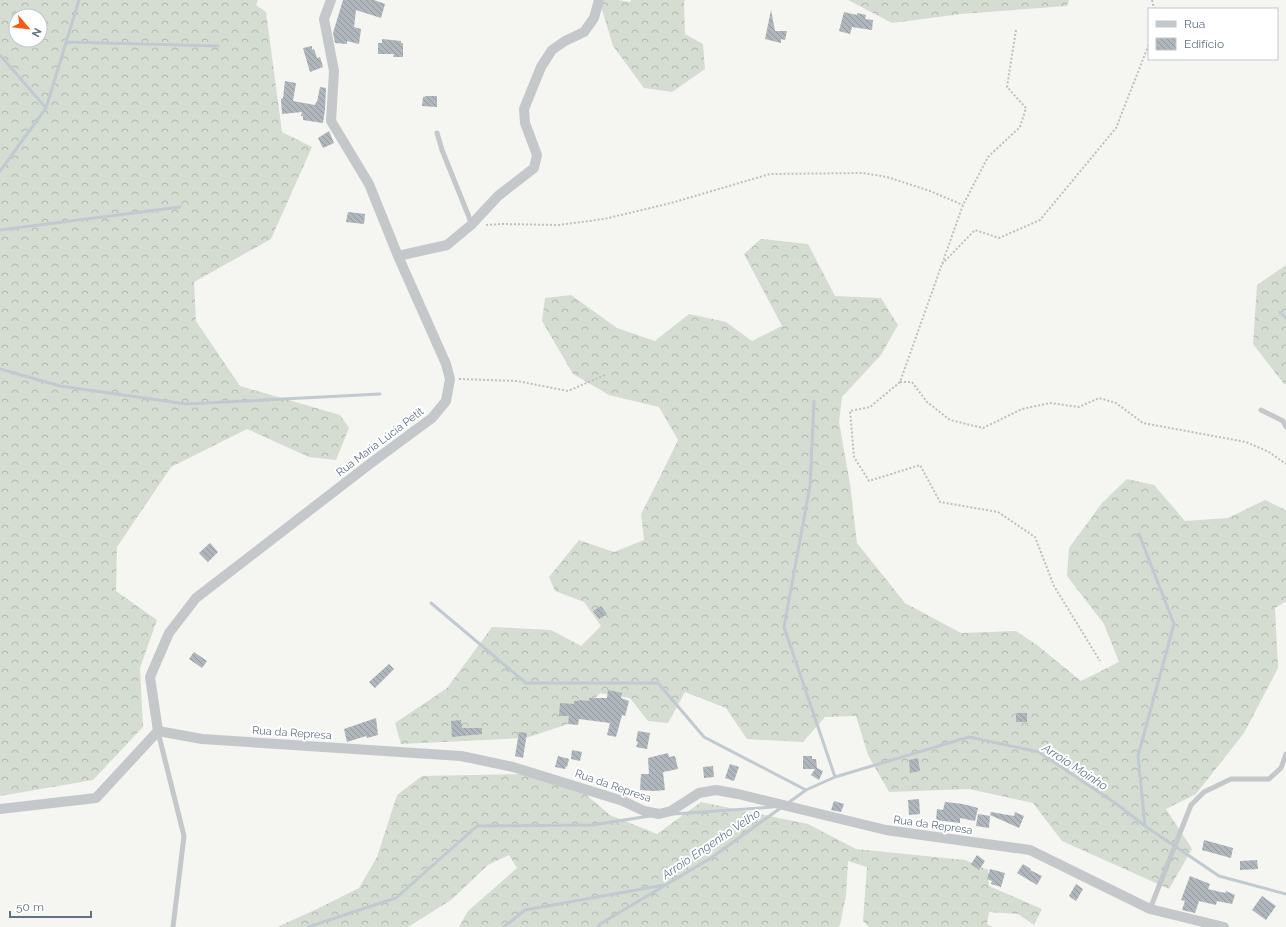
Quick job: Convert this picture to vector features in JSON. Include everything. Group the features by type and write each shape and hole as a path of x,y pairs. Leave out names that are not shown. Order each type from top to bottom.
{"street":[{"name":"Rua Maria Lúcia Petit","path":"158,731 150,677 169,633 196,598 371,463 432,418 446,401 450,379 446,364 398,256 369,184 331,121 334,71 324,19 331,0"},
{"path":"398,256 447,245 471,225 498,196 534,168 537,155 525,123 524,109 541,67 552,50 565,41 584,32 594,18 599,0"},
{"path":"0,809 96,798 158,731"},
{"name":"Rua da Represa","path":"158,731 202,739 461,756 513,767 623,801 644,811 659,814 671,811 699,793 716,790 738,794 886,830 1030,850 1150,909 1205,925 1224,927"}],"lane":[{"path":"437,133 442,150 471,225"},
{"path":"1261,410 1283,421 1286,426"},
{"path":"158,731 184,836 173,927"},
{"path":"1150,909 1191,805 1204,792 1231,779 1269,779 1280,768 1286,754"}],"path":[{"path":"1016,30 1007,87 1026,108 1020,128 988,157 963,205 900,382 870,407 850,411 854,457 869,480 920,465 940,502 998,512 1035,537 1054,586 1100,661"},
{"path":"942,264 975,230 999,238 1040,220 1116,128 1148,47"},
{"path":"471,225 559,225 604,219 671,203 770,174 863,173 887,177 930,191 963,205"},
{"path":"450,379 517,381 568,391 605,375"},
{"path":"900,382 912,382 927,402 950,420 984,428 1022,409 1050,403 1079,407 1098,398 1116,403 1143,422 1246,442 1269,452 1286,464"}],"green space":[{"path":"0,0 258,0 256,5 266,12 282,132 312,147 271,239 194,282 196,321 240,386 340,415 349,428 336,460 309,457 247,429 171,467 117,547 116,591 157,620 140,668 143,727 93,780 0,796"},
{"path":"603,0 630,2 631,0 685,0 685,34 703,44 705,69 672,92 644,88 613,46 601,6"},
{"path":"848,0 1069,0 1067,6 961,14 892,23"},
{"path":"761,239 808,244 835,296 881,298 898,325 881,355 842,397 839,422 850,484 857,543 905,603 961,633 1016,631 1037,645 1081,681 1119,662 1104,624 1067,576 1069,548 1102,503 1127,479 1154,485 1185,521 1228,518 1265,500 1286,510 1286,601 1275,608 1278,668 1244,733 1196,794 1166,809 1192,849 1169,889 1062,841 1033,803 969,789 889,792 868,755 856,716 825,717 803,742 747,739 726,708 685,692 668,723 648,721 630,698 600,693 571,723 526,738 401,744 395,723 447,688 492,627 551,630 581,646 601,626 584,602 555,591 549,577 579,540 614,552 644,540 641,514 678,440 659,407 609,395 573,374 542,321 545,298 571,295 617,328 655,341 689,314 726,322 752,341 782,326 744,254"},
{"path":"1286,265 1286,384 1284,384 1253,344 1257,285"},
{"path":"521,774 577,787 610,815 657,834 701,802 808,824 856,849 965,860 988,870 989,886 1042,909 1034,925 1018,914 989,912 987,924 993,927 869,927 863,921 867,867 848,861 846,896 840,925 838,927 459,927 468,911 517,868 509,855 488,865 451,900 408,927 277,927 359,888 377,857 397,795 422,776"}],"building":[{"path":"343,0 374,0 385,4 381,18 356,10 354,27 361,29 359,44 347,41 347,44 335,43 333,33"},
{"path":"771,10 775,31 787,31 785,40 781,39 781,43 765,39"},
{"path":"844,12 857,15 857,13 866,15 865,19 873,20 872,30 852,27 850,34 839,31"},
{"path":"382,39 401,41 401,43 403,43 403,57 393,57 394,54 378,54 378,43 382,43"},
{"path":"312,46 312,50 314,49 317,58 320,57 323,67 310,72 303,48"},
{"path":"285,81 296,83 293,101 315,105 320,87 326,88 323,123 303,120 303,116 301,116 302,112 282,114 281,99 283,98"},
{"path":"437,96 437,107 422,106 423,97"},
{"path":"329,131 334,143 323,148 318,138"},
{"path":"348,212 365,214 364,224 346,222"},
{"path":"210,543 218,552 208,562 199,553"},
{"path":"601,606 607,614 599,619 593,611"},
{"path":"194,652 207,661 202,668 189,659"},
{"path":"389,664 394,669 375,688 369,682"},
{"path":"608,690 622,693 621,698 629,701 625,716 622,715 616,737 607,735 610,723 579,719 578,725 568,724 569,716 559,716 560,703 574,704 574,701 578,700 589,701 589,698 607,698"},
{"path":"1016,713 1027,713 1027,722 1016,722"},
{"path":"376,718 378,735 367,738 366,736 347,742 344,729"},
{"path":"461,720 462,728 482,728 482,734 452,737 451,721"},
{"path":"638,731 650,733 647,749 636,747 638,742 636,741"},
{"path":"519,732 527,733 523,758 515,756"},
{"path":"572,750 582,752 580,761 571,759"},
{"path":"668,753 669,757 675,756 678,769 663,772 665,790 640,790 641,774 649,774 648,758"},
{"path":"558,756 569,759 565,769 555,767"},
{"path":"803,756 812,756 812,759 816,759 817,768 823,771 819,780 811,775 815,769 803,769"},
{"path":"918,758 920,771 910,773 909,760"},
{"path":"730,764 739,767 734,781 725,778"},
{"path":"713,766 714,777 704,778 703,767"},
{"path":"919,799 920,814 909,815 908,800"},
{"path":"834,801 844,804 841,812 831,810"},
{"path":"945,802 963,804 978,808 975,821 960,818 960,823 936,820 937,809 943,810"},
{"path":"991,812 1014,816 1015,812 1024,816 1019,828 990,815"},
{"path":"978,814 990,816 989,828 976,826"},
{"path":"1204,840 1233,848 1231,858 1202,850"},
{"path":"977,855 985,861 979,870 971,864"},
{"path":"1257,860 1258,869 1240,870 1240,861"},
{"path":"1023,864 1031,869 1030,870 1042,876 1037,885 1017,873"},
{"path":"990,869 1005,873 1001,887 991,884 992,881 987,879"},
{"path":"1190,876 1210,884 1208,889 1225,893 1226,891 1235,895 1232,904 1217,901 1216,905 1199,901 1195,913 1182,910 1185,901 1181,900"},
{"path":"1076,884 1083,889 1076,901 1069,896"},
{"path":"1262,896 1276,906 1266,920 1252,910"}],"waterway":[{"path":"0,171 46,108 79,0"},
{"path":"66,42 218,46"},
{"path":"0,55 46,108"},
{"path":"0,230 180,207"},
{"path":"1280,312 1286,318"},
{"path":"0,369 60,386 186,404 380,394"},
{"path":"814,401 810,486 784,627 835,777"},
{"path":"1139,534 1174,624 1138,756 1145,826"},
{"path":"431,603 526,683 658,683 704,737 806,790"},
{"name":"Arroio Moinho","path":"788,803 806,790 835,777 969,737 1039,752 1219,876 1286,894"},
{"path":"673,814 773,807"},
{"name":"Arroio Engenho Velho","path":"598,927 600,924 711,858 782,807"},
{"path":"308,927 396,898 477,826 592,825 650,816"},
{"path":"504,927 525,910 664,885"}]}
